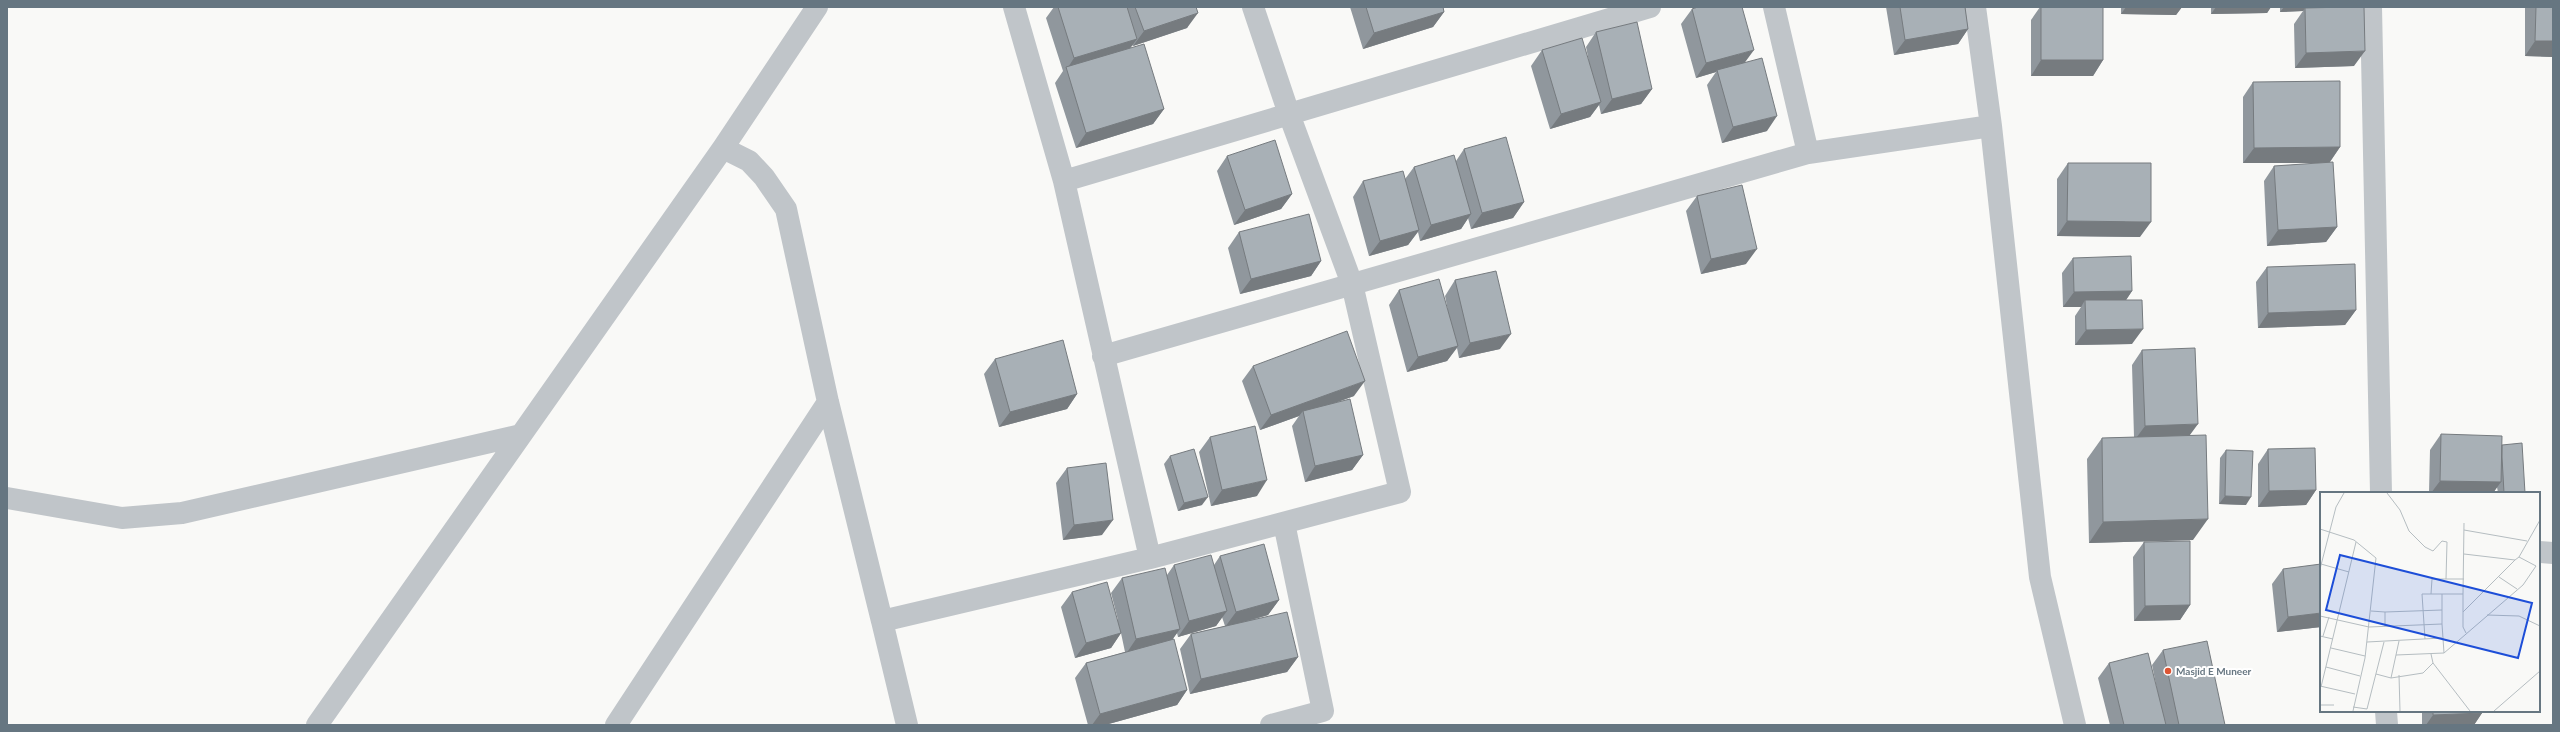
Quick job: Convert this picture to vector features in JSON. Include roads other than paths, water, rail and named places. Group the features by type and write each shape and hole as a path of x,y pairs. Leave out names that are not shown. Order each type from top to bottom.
{"street":[{"path":"317,725 723,148 817,7"},
{"path":"1014,7 1064,181 1150,558"},
{"path":"882,622 1150,558 1400,492 1352,284 1289,114 1253,7"},
{"path":"1064,181 1650,7"},
{"path":"1774,7 1808,153"},
{"path":"1975,7 1990,126 2040,577 2075,725"},
{"path":"2371,7 2381,492"},
{"path":"1103,356 1808,153 1990,126"},
{"path":"723,148 749,161 764,177 786,209 828,402 907,725"},
{"path":"616,725 828,402"},
{"path":"7,498 122,518 182,513 521,435"},
{"path":"1271,725 1323,712 1284,523"},
{"path":"2540,552 2553,553"},
{"path":"2386,712 2386,725"}],"place":[{"name":"Masjid E Muneer","path":"2168,671"}]}
